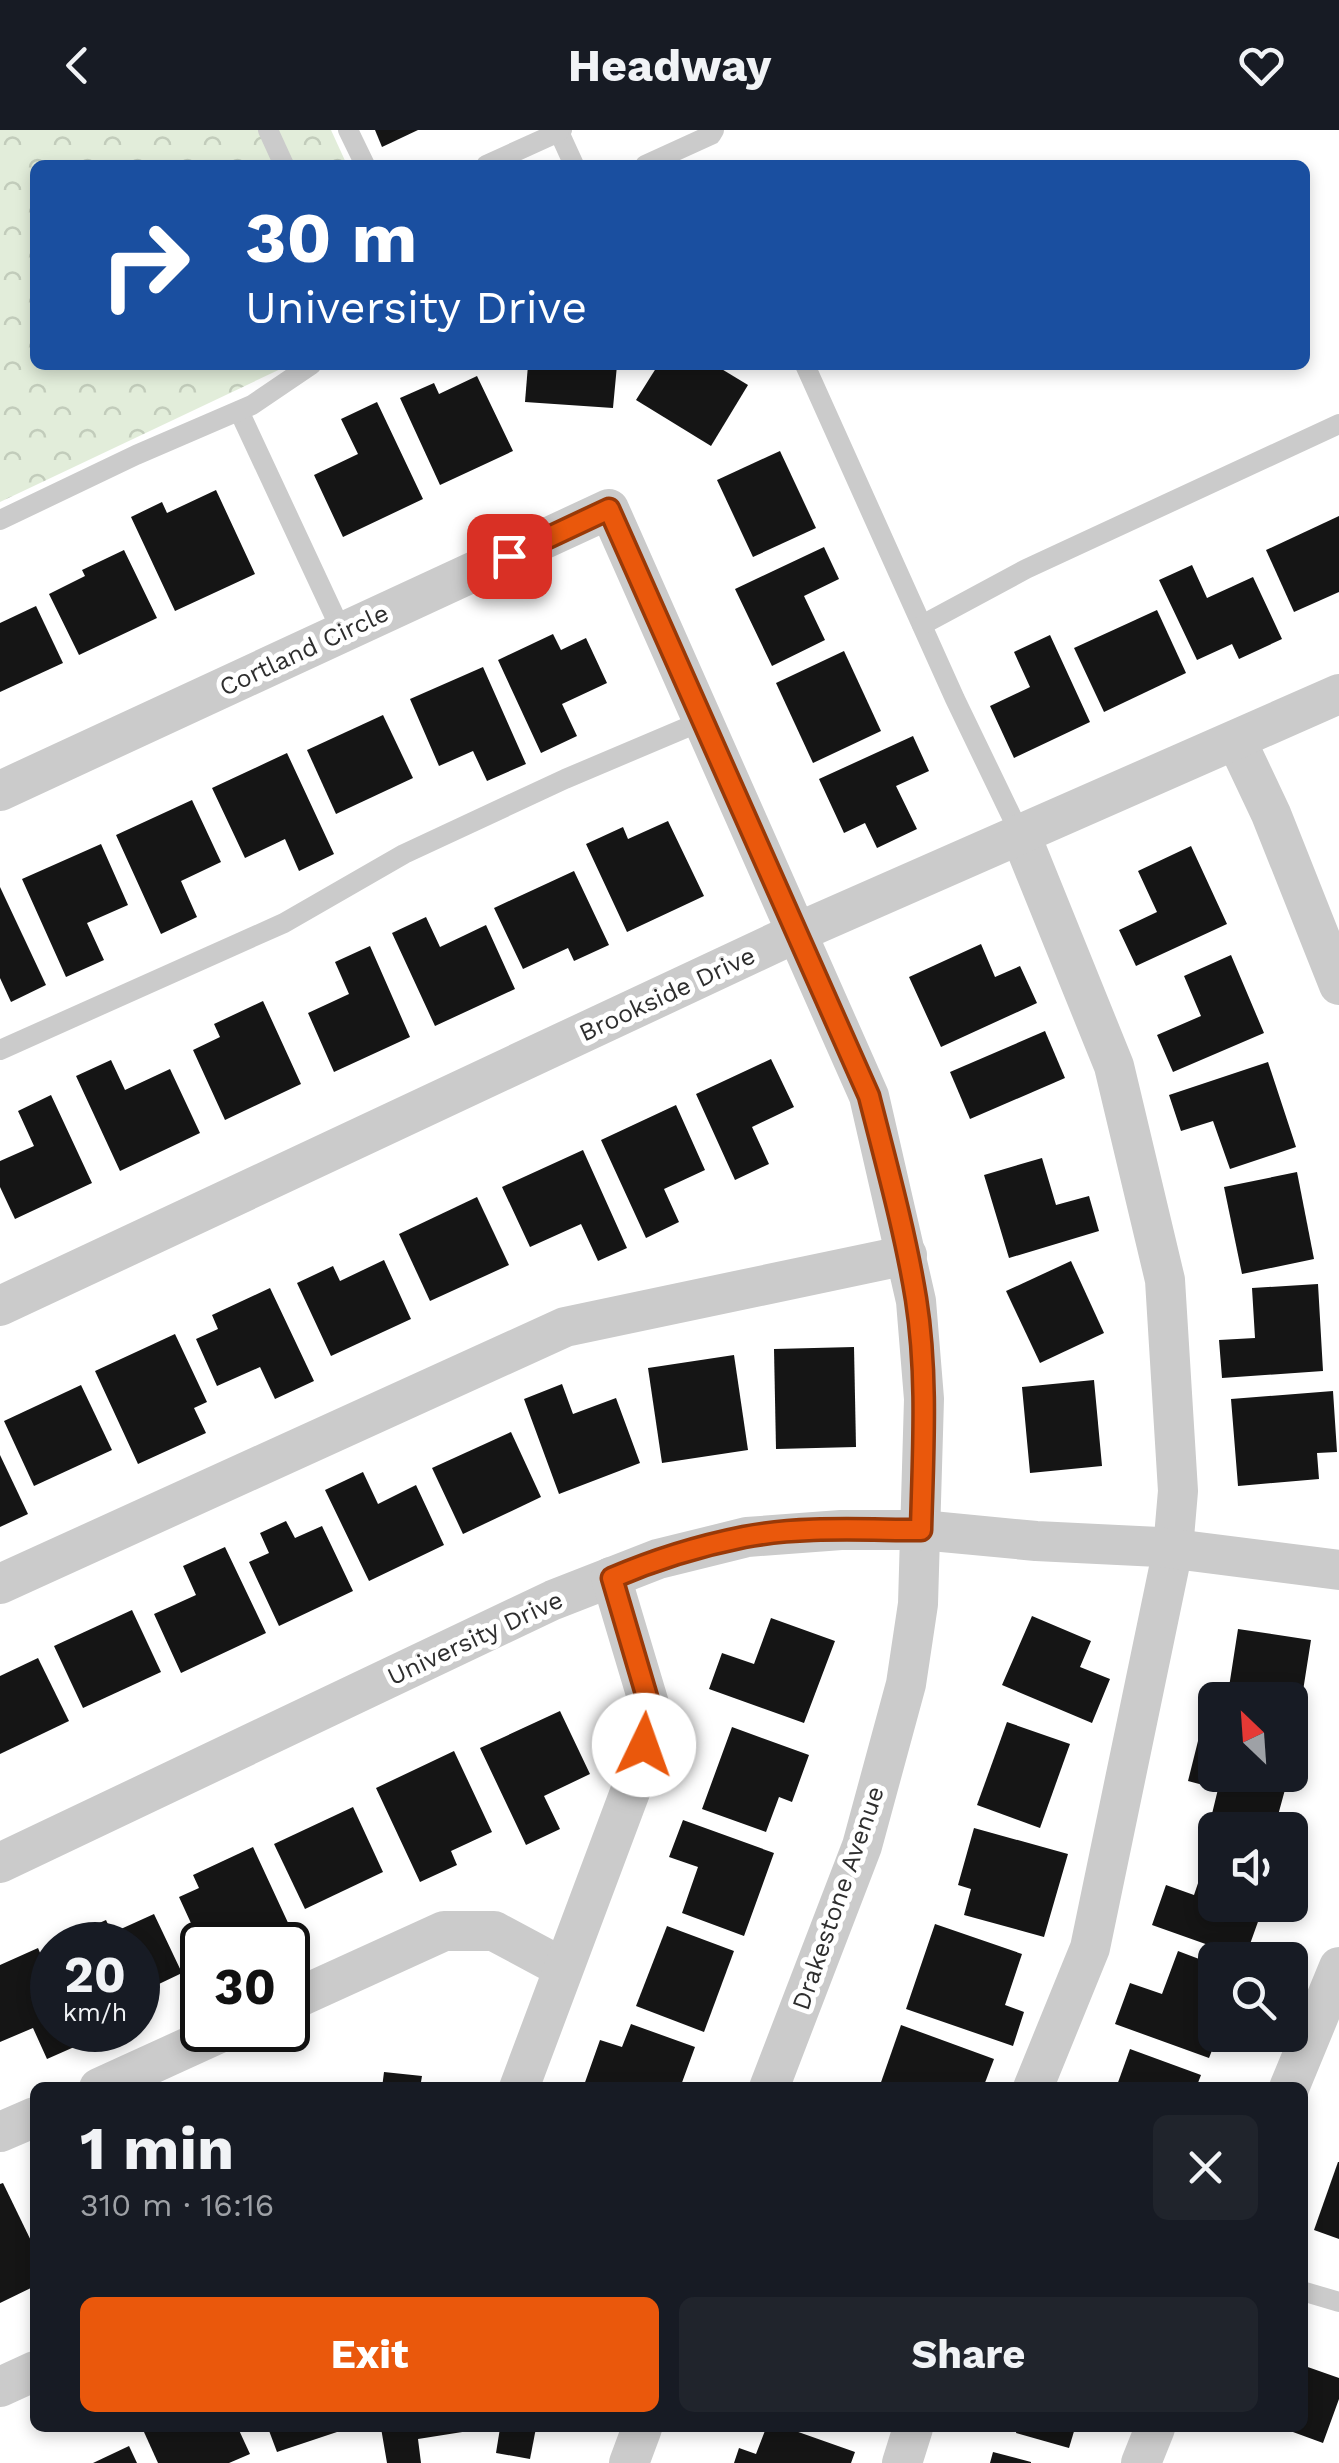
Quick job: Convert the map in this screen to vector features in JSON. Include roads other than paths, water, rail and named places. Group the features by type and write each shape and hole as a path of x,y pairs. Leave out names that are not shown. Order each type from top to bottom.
{"street":[{"name":"Cortland Circle","path":"0,790 609,509"},
{"name":"Drakestone Avenue","path":"609,509 869,1096 916,1301 924,1399 921,1530 918,1604 906,1684 862,1846 771,2082"},
{"name":"Brookside Drive","path":"0,1306 796,933 1339,694"},
{"path":"1237,742 1271,814 1339,985"},
{"path":"1021,836 1114,1066 1166,1280 1178,1491 1173,1549 1090,1948 1035,2082"},
{"path":"0,1584 566,1327 906,1255"},
{"name":"University Drive","path":"0,1862 553,1600 658,1559 746,1537 840,1530 921,1530 1036,1542 1173,1549 1339,1570"},
{"path":"521,2082 636,1776 652,1714 612,1578"},
{"path":"310,1992 444,1931 494,1930 564,1968"},
{"path":"1293,2082 1324,2040 1339,1967"},
{"path":"112,2082 180,2051"},
{"path":"0,2132 30,2118"},
{"path":"0,2387 30,2373"},
{"path":"629,2463 641,2432"},
{"path":"902,2463 912,2432"},
{"path":"1141,2463 1153,2432"}],"lane":[{"path":"268,130 282,160"},
{"path":"348,130 363,160"},
{"path":"657,160 711,135 714,130"},
{"path":"497,160 561,131 572,160"},
{"path":"0,520 239,411 302,370"},
{"path":"807,370 1021,836"},
{"path":"239,411 342,632"},
{"path":"922,624 1026,569 1339,424"},
{"path":"0,1050 284,923 404,854 564,779 702,721"},
{"path":"1308,2293 1339,2302"}]}
